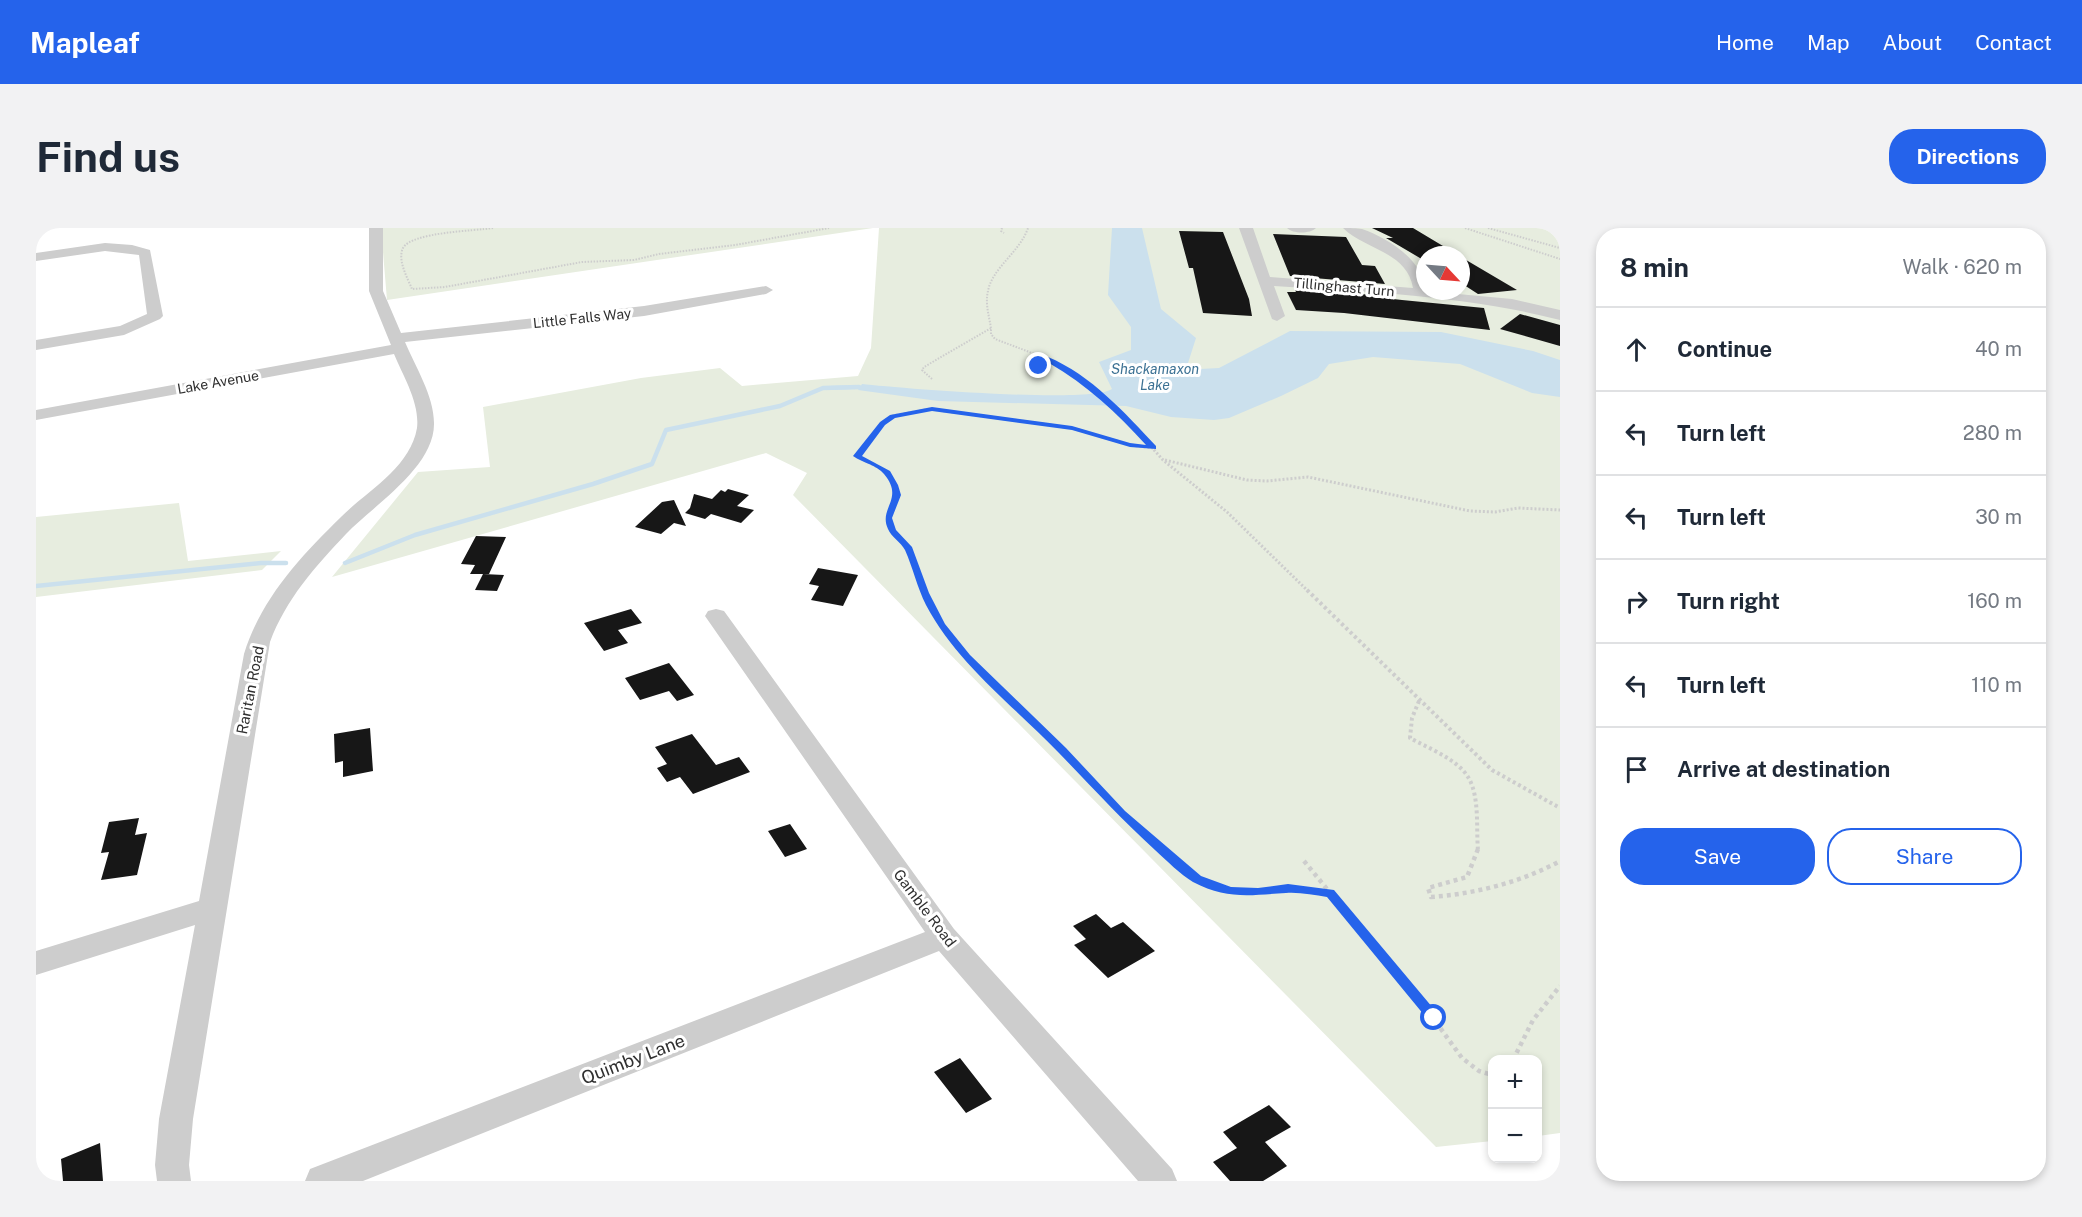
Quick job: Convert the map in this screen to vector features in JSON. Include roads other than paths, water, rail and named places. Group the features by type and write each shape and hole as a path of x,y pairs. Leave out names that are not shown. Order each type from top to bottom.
{"street":[{"name":"Raritan Road","path":"174,1181 172,1165 176,1119 255,652 273,610 294,580 363,507 396,480 417,453 426,428 425,409 376,291 376,228"},
{"path":"1246,228 1277,316"},
{"path":"1294,228 1309,228"},
{"name":"Tillinghast Turn","path":"1350,228 1404,261 1416,276"},
{"path":"36,256 102,247 145,253 155,316 124,330 36,345"},
{"name":"Tillinghast Turn","path":"1266,281 1416,293"},
{"name":"Little Falls Way","path":"398,343 644,312 766,290"},
{"name":"Tillinghast Turn","path":"1470,299 1512,303 1560,315"},
{"name":"Lake Avenue","path":"36,415 398,343"},
{"name":"Gamble Road","path":"716,616 944,937 1160,1181"},
{"path":"36,963 212,908"},
{"name":"Quimby Lane","path":"322,1181 944,937"}],"water":[{"name":"Shackamaxon Lake","path":"1112,228 1142,228 1161,309 1196,338 1188,363 1200,369 1219,368 1290,331 1441,332 1533,351 1560,360 1560,397 1532,393 1460,364 1373,357 1329,364 1318,378 1229,418 1214,420 1171,417 1126,406 938,401 858,390 862,384 1033,395 1097,393 1112,389 1099,362 1131,350 1131,327 1108,295"}],"waterway":[{"path":"345,563 415,535 593,484 652,464 666,430 780,406 823,388 859,387 828,388"},
{"path":"36,586 261,563 286,563"}]}
